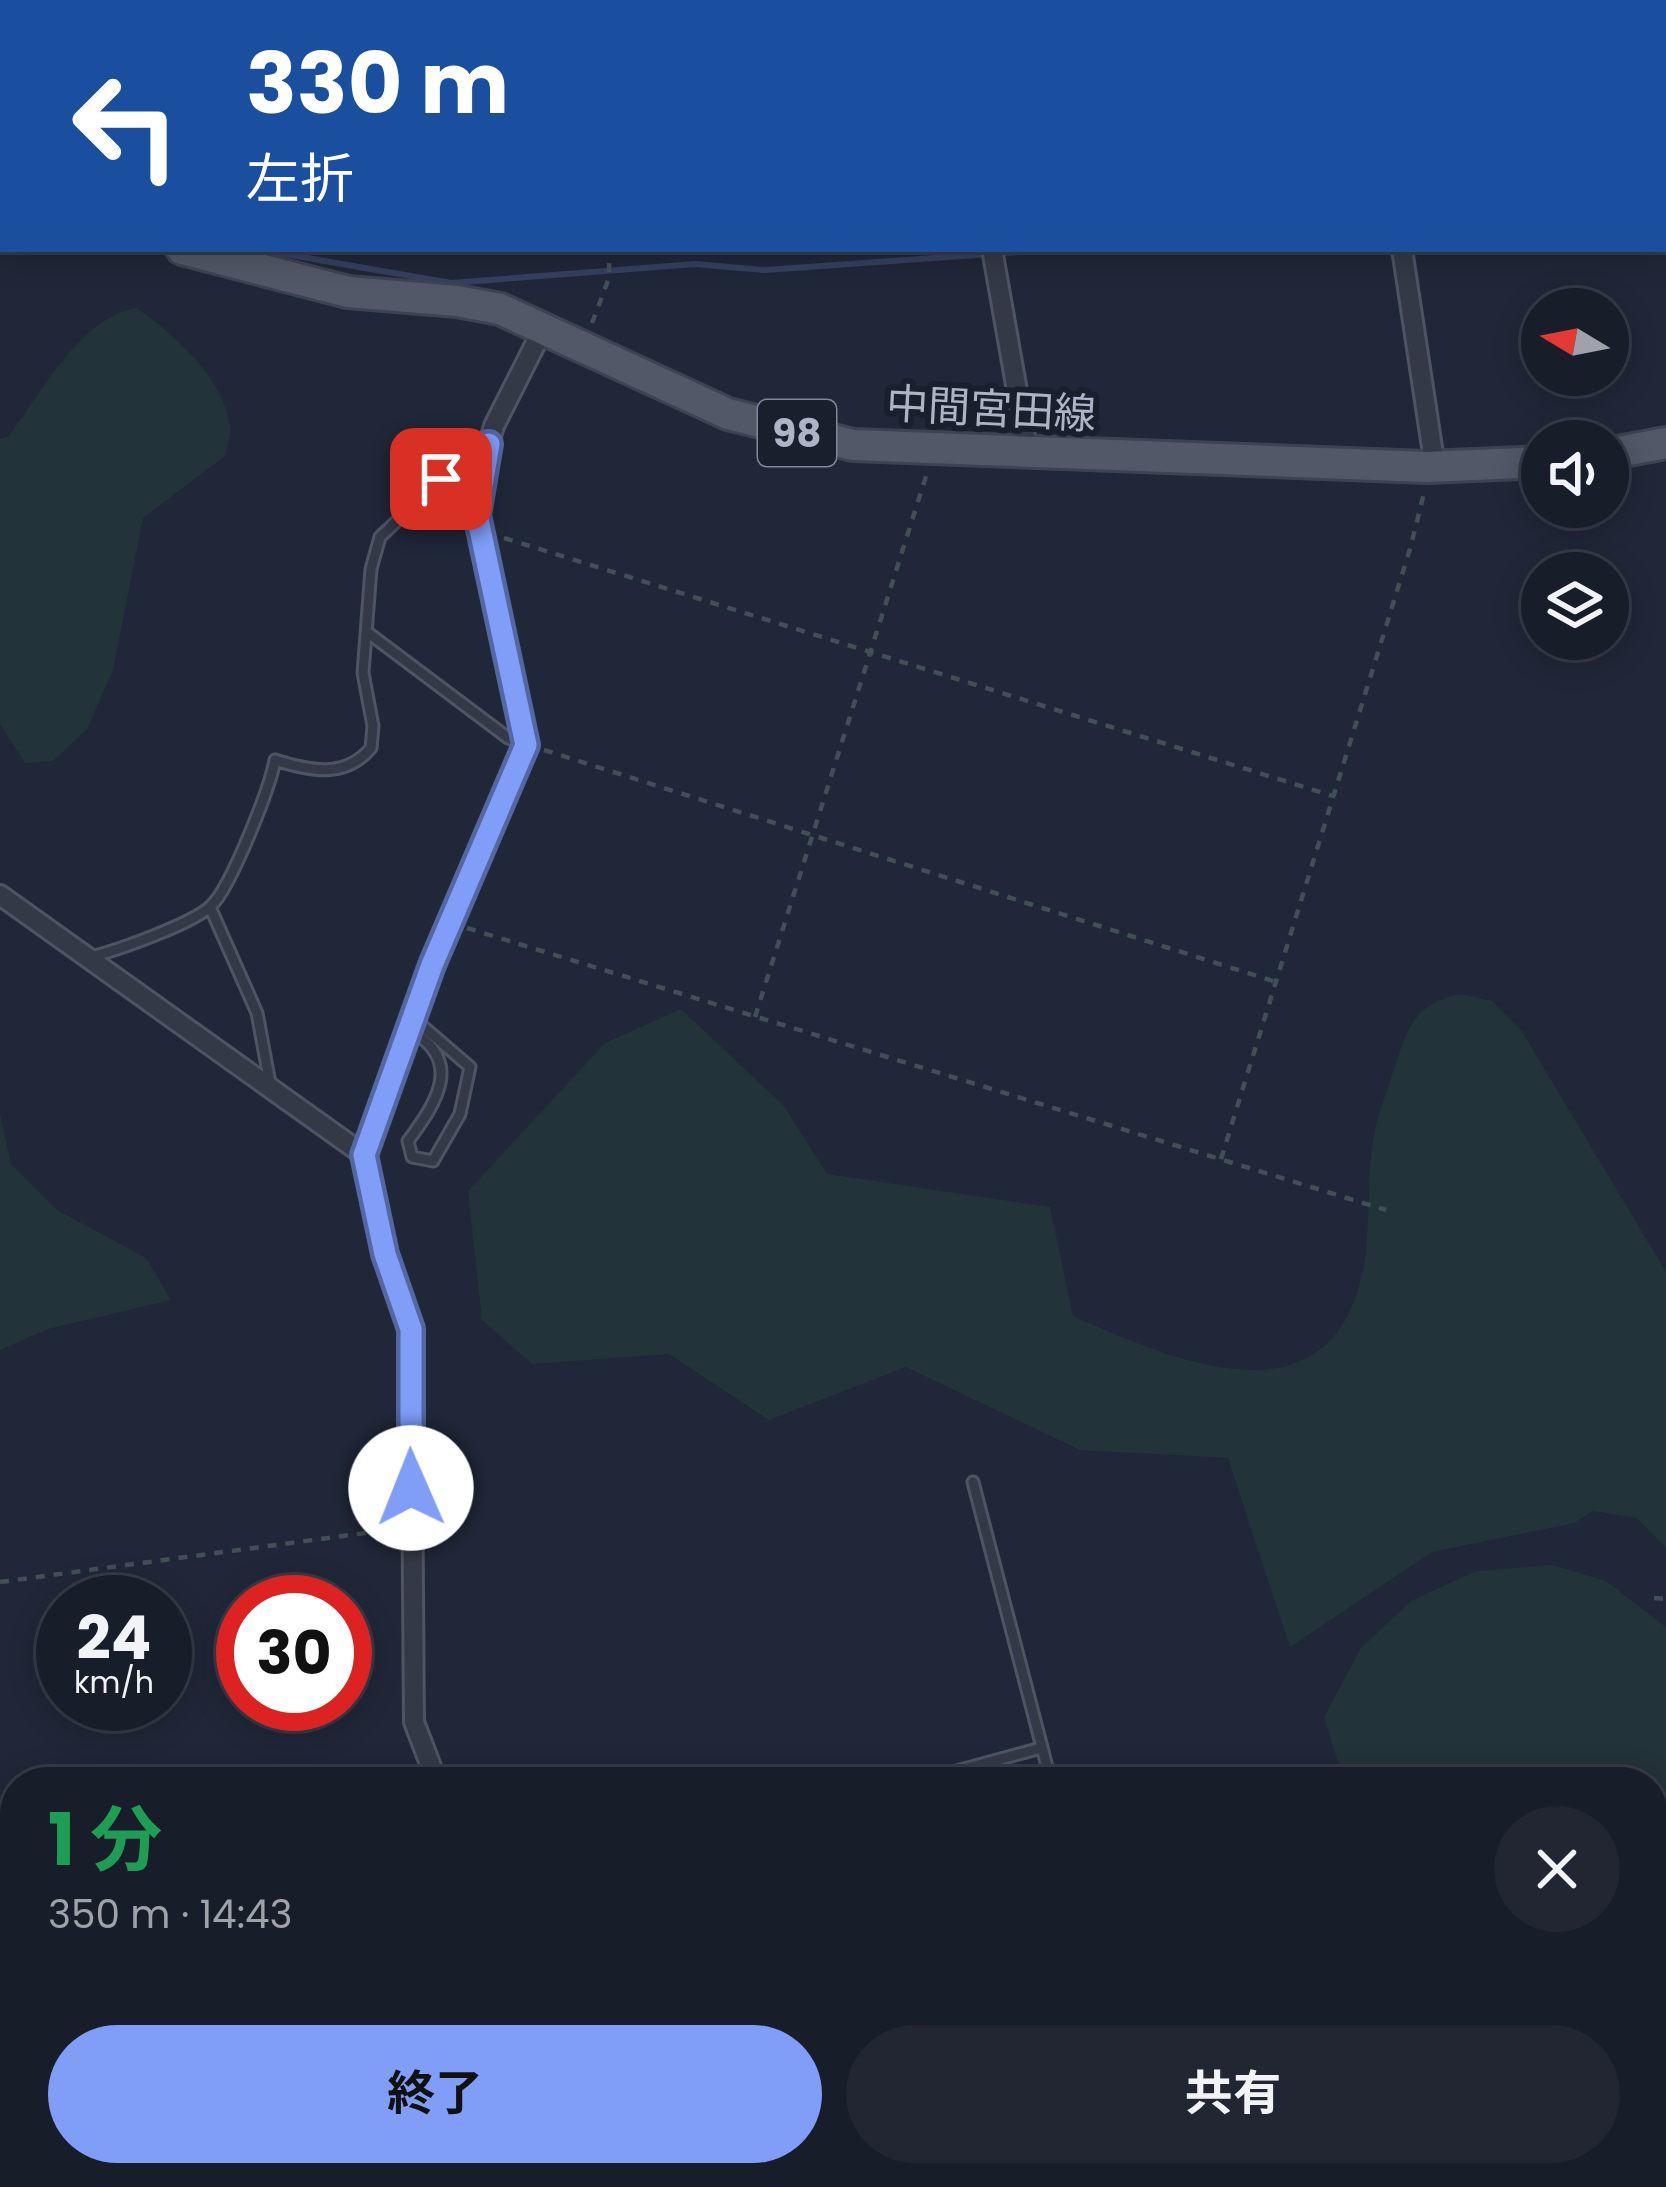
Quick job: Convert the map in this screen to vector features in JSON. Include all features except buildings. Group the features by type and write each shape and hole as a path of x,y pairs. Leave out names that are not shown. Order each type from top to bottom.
{"main road":[{"name":"中間宮田線","path":"194,252 348,292 457,301 500,310 728,414 853,445 1431,467 1521,463"},
{"path":"1629,450 1666,443"}],"street":[{"path":"993,252 1028,453"},
{"path":"1402,252 1431,467"},
{"path":"431,1767 414,1722 411,1329 385,1254 364,1155 410,1023 526,745 477,515 489,444 544,327"},
{"path":"0,895 364,1155"}],"lane":[{"path":"88,958 131,946 210,907 253,823 275,760 302,769 340,771 371,748 373,726 363,673 371,569 380,537 472,449 489,444"},
{"path":"367,632 508,738 526,745"},
{"path":"210,907 257,1013 272,1088"},
{"path":"410,1023 470,1067 460,1114 433,1161 412,1157 408,1142 436,1103 442,1075 435,1051 410,1023"},
{"path":"973,1482 1047,1767"},
{"path":"971,1767 1041,1748"}],"path":[{"path":"584,345 609,278 609,252"},
{"path":"755,1017 933,449"},
{"path":"1221,1159 1410,549 1431,467"},
{"path":"480,536 496,536 1333,796"},
{"path":"526,745 1276,982"},
{"path":"450,923 1386,1210"},
{"path":"0,1582 412,1527"},
{"path":"1654,1598 1666,1599"}],"shaded area":[{"path":"137,308 182,345 208,375 226,409 228,445 225,456 143,518 113,670 87,729 53,761 25,763 0,724 0,439 8,437 80,341 117,314"},
{"path":"1461,994 1492,1001 1521,1030 1666,1272 1666,1548 1637,1518 1593,1511 1574,1523 1432,1552 1290,1647 1228,1458 1080,1450 906,1367 769,1420 669,1354 532,1364 482,1320 468,1191 605,1043 681,1009 784,1106 827,1174 1050,1207 1073,1316 1160,1352 1206,1364 1249,1370 1289,1365 1323,1347 1349,1312 1365,1258 1375,1130 1409,1029 1433,1004"},
{"path":"0,1113 11,1164 57,1210 146,1258 171,1300 48,1329 0,1350"},
{"path":"1552,1565 1606,1581 1666,1627 1666,1767 1339,1767 1324,1717 1361,1648 1411,1601 1476,1571"}],"waterway":[{"path":"273,252 451,283 695,264 765,270 1019,252"}],"route":[{"path":"411,1488 411,1329 385,1254 364,1155 432,965 526,745 477,515 489,444 472,449 441,479"}]}
